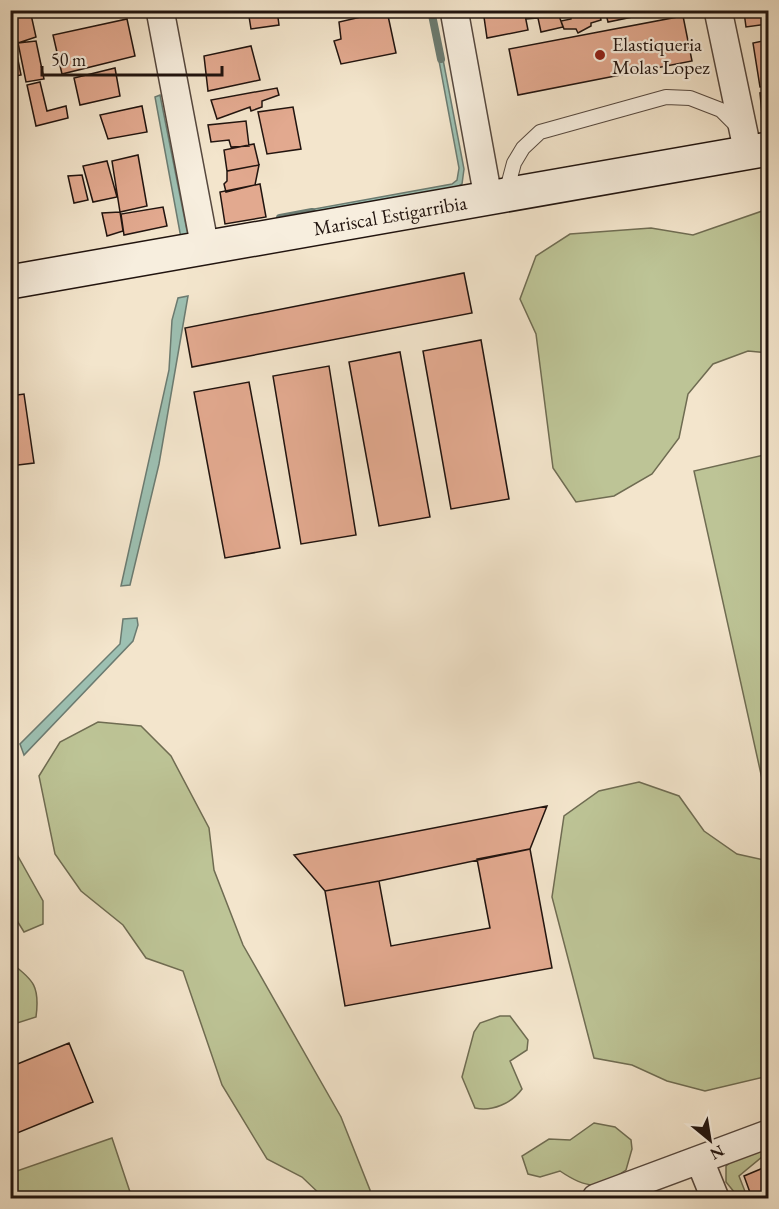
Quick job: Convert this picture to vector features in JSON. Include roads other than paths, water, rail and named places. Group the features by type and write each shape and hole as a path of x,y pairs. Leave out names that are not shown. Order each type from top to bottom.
{"street":[{"path":"160,10 204,248"},
{"path":"454,10 497,195"},
{"path":"717,10 753,144"},
{"name":"Mariscal Estigarribia","path":"10,282 497,195 753,144"},
{"path":"596,1198 768,1134"},
{"path":"700,1161 715,1198"}],"lane":[{"path":"497,195 523,148 540,132 666,96 690,98 722,110 753,144"}],"waterway":[{"path":"431,10 441,59"},
{"path":"280,218 312,212"}],"place":[{"name":"Elastiqueria Molas Lopez","path":"600,55"}]}
